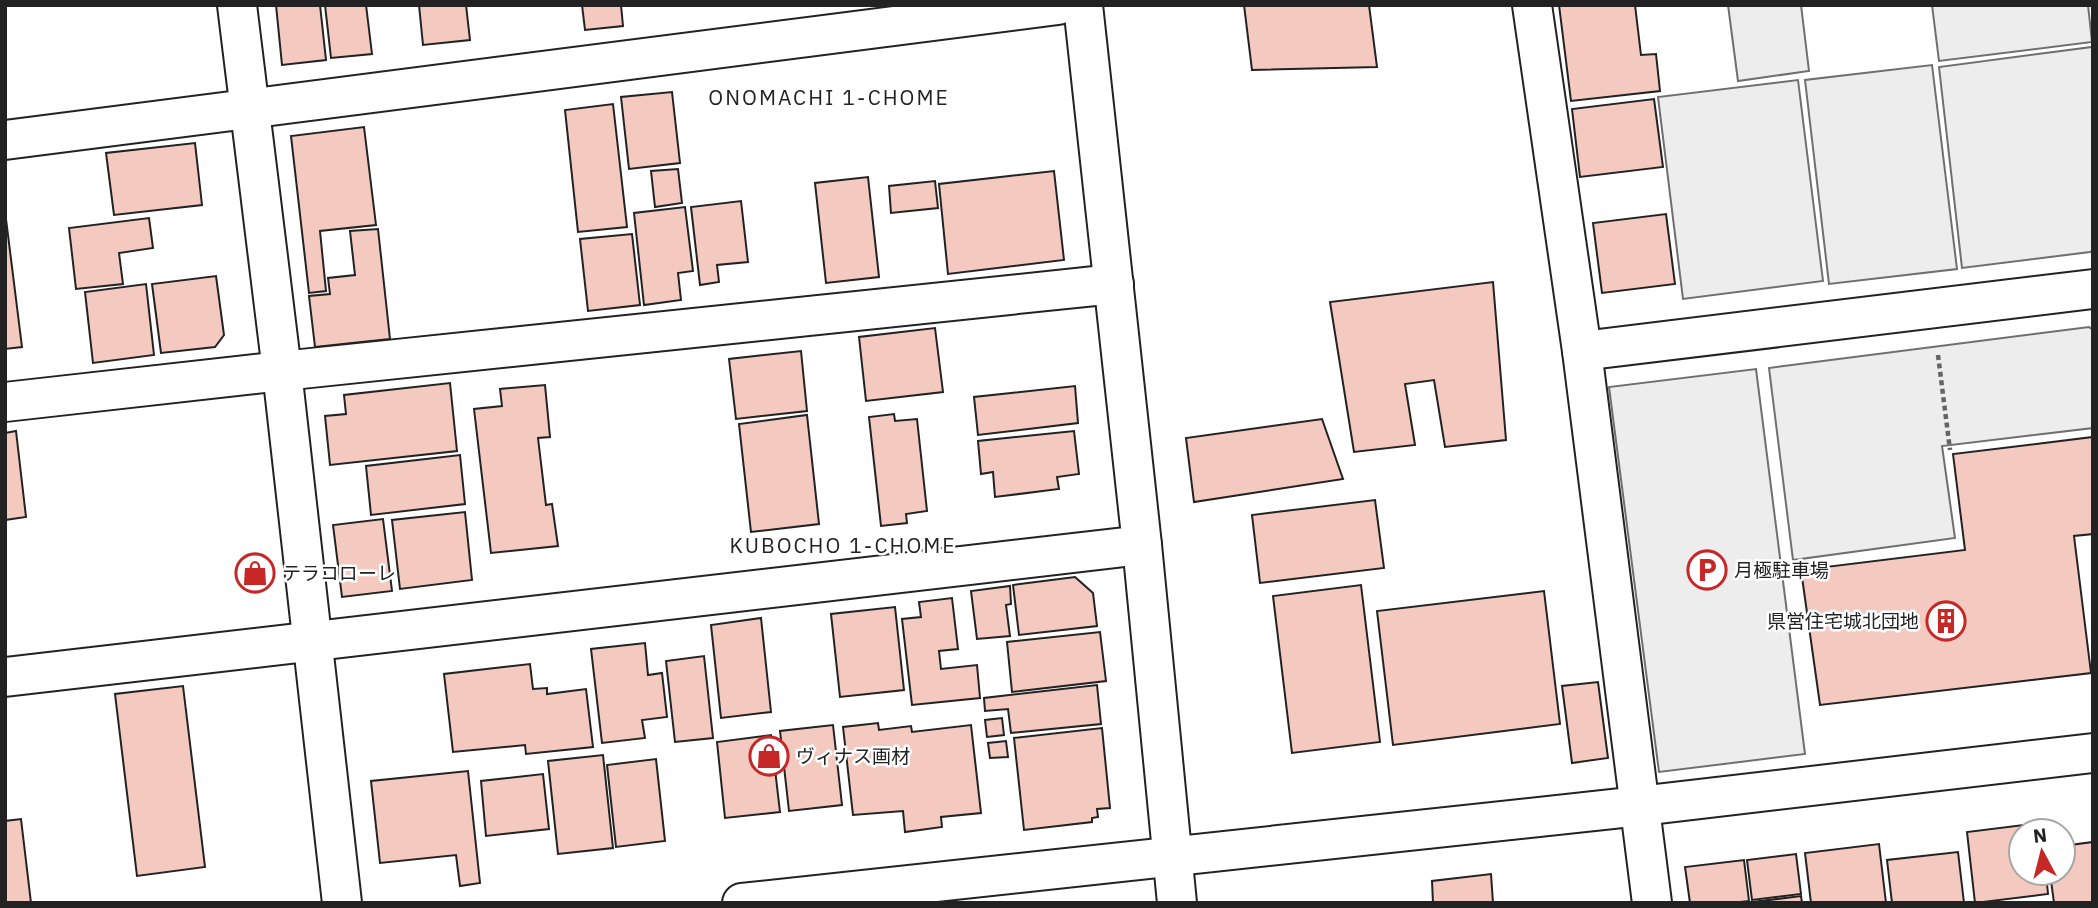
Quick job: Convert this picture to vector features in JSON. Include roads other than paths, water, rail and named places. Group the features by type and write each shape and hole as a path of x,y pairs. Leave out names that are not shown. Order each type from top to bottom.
{"street":[{"path":"237,5 282,371 342,903"},
{"path":"5,140 1058,5"},
{"path":"1083,5 1142,545 1177,903"},
{"path":"1532,5 1582,351 1652,903"},
{"path":"5,402 1114,284"},
{"path":"1582,351 2093,289"},
{"path":"5,677 1142,545"},
{"path":"742,903 1640,806 2093,753"}],"place":[{"name":"月極駐車場","path":"1707,570"},
{"name":"テラコローレ","path":"255,573"},
{"name":"県営住宅城北団地","path":"1946,621"},
{"name":"ヴィナス画材","path":"769,756"}],"district":[{"name":"ONOMACHI 1-CHOME","path":"829,97"},
{"name":"KUBOCHO 1-CHOME","path":"843,545"}]}
